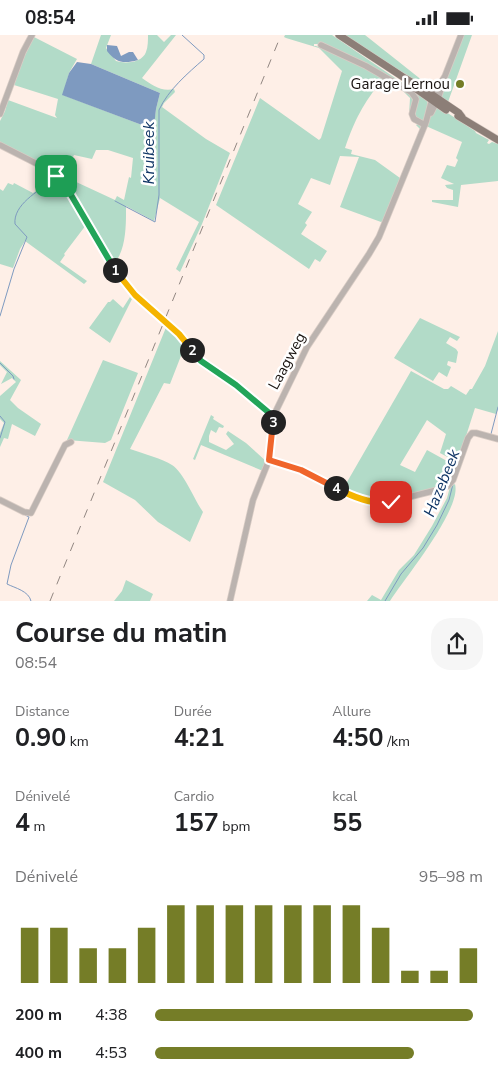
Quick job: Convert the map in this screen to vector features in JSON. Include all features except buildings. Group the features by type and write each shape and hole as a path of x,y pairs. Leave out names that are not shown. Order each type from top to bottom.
{"main road":[{"path":"338,35 498,140"}],"street":[{"path":"0,114 23,52 32,35"},
{"name":"Laagweg","path":"230,601 252,500 269,460 274,417 307,347 374,247 461,35"},
{"path":"321,45 366,66 411,92 416,99 412,114 414,119 425,123"},
{"path":"0,145 51,171 64,183 114,268 135,295 179,334 201,361 236,385 274,417"},
{"path":"269,460 301,470 360,499 385,503 442,489 450,484 468,438 472,433 498,439"},
{"path":"0,500 24,513 30,513 66,445 70,442"}],"green space":[{"path":"101,35 111,35 106,48 116,61 133,62 144,56 148,35 157,35 164,42 171,35 176,35 142,78 161,89 174,89 175,92 162,107 206,139 230,153 202,224 180,272 176,269 199,222 160,198 154,221 126,206 126,228 123,245 118,259 113,264 59,174 115,200 117,196 124,200 129,177 131,178 133,158 108,150 96,150 92,159 74,155 67,169 51,169 0,143 0,121 8,100 57,118 55,115 58,99 14,85 34,37 77,59 69,73 63,95 150,128 154,124 160,93 91,64"},
{"path":"285,35 332,35 426,99 428,104 424,122 418,121 413,114 416,97 410,91 371,67 329,46 314,44 314,46 335,52 367,67 398,85 414,98 411,114 415,121 414,123 409,115 410,98 403,91 382,80 360,112 352,129 345,148 352,150 351,154 375,160 400,178 420,129 416,125 422,126 383,221 381,222 340,207 359,157 340,156 330,185 311,178 298,204 312,212 301,234 327,251 320,262 315,259 309,269 216,205 260,98 319,140 321,138 342,71 319,48 286,38 284,37"},
{"path":"344,35 365,35 423,81 438,84 435,89 430,90"},
{"path":"463,35 472,35 448,102 441,99 446,79"},
{"path":"437,108 440,108 489,140 487,143 498,144 498,181 461,185 458,207 432,202 432,200 453,200 453,190 445,185 454,184 441,178 447,165 455,167 462,142 426,126 432,113"},
{"path":"57,179 65,188 86,225 60,262 87,281 84,284 25,241 13,268 0,264 0,189 3,191 8,183 13,185 14,183 33,193 50,181"},
{"path":"130,297 132,299 110,343 89,328 108,302 113,299 123,308"},
{"path":"420,318 460,337 457,341 450,337 446,343 458,352 456,363 448,361 447,365 451,367 447,377 439,372 433,381 394,358"},
{"path":"167,325 186,343 170,384 164,383 130,449 158,458 172,465 185,480 203,512 190,542 158,522 135,500 103,482"},
{"path":"498,331 498,409 496,414 475,408 458,461 440,453 446,434 427,420 400,465 415,472 427,450 456,466 448,484 389,501 361,498 343,489 411,371 444,389 448,389 451,386 466,395 472,389 485,366"},
{"path":"103,360 138,373 111,440 105,443 67,440"},
{"path":"0,361 21,380 10,400 41,424 35,436 12,424 8,439 4,438 0,447 0,433 4,423 0,419 0,396 16,382 12,378 1,384 7,372 0,365"},
{"path":"211,415 214,417 213,419 224,426 223,428 219,427 216,433 211,430 209,442 226,450 234,444 226,434 228,431 246,443 267,462 263,471 201,445 195,460 193,459"},
{"path":"455,484 455,495 450,510 419,561 390,601 367,601 372,595 381,600 399,570 414,555 447,498 450,487"},
{"path":"126,580 153,594 150,601 114,601 122,591"}],"water":[{"path":"107,45 117,46 121,56 133,52 138,60 124,62 117,60 107,51"},
{"path":"77,62 91,64 160,93 154,126 150,128 62,95 69,73"}],"waterway":[{"name":"Kruibeek","path":"115,201 155,222 159,195 159,110 173,89 204,59 204,55 182,35"},
{"name":"Kruibeek","path":"0,316 14,269 27,237 15,224 15,217 27,199 51,182"},
{"path":"0,363 14,379"},
{"name":"Hazebeek","path":"491,434 498,407"},
{"path":"0,416 5,422 0,438"},
{"name":"Hazebeek","path":"385,601 401,574 423,548 437,525 449,500 453,484"},
{"path":"25,515 29,517 11,565 7,584 25,592 31,601"}],"railway":[{"path":"50,601 281,35"}],"place":[{"name":"Garage Lernou","path":"460,84"}],"route":[{"path":"56,176 64,183 114,268 135,295 179,334 201,361 236,385 274,417 269,460 309,473 360,499 380,503 391,502"}]}
